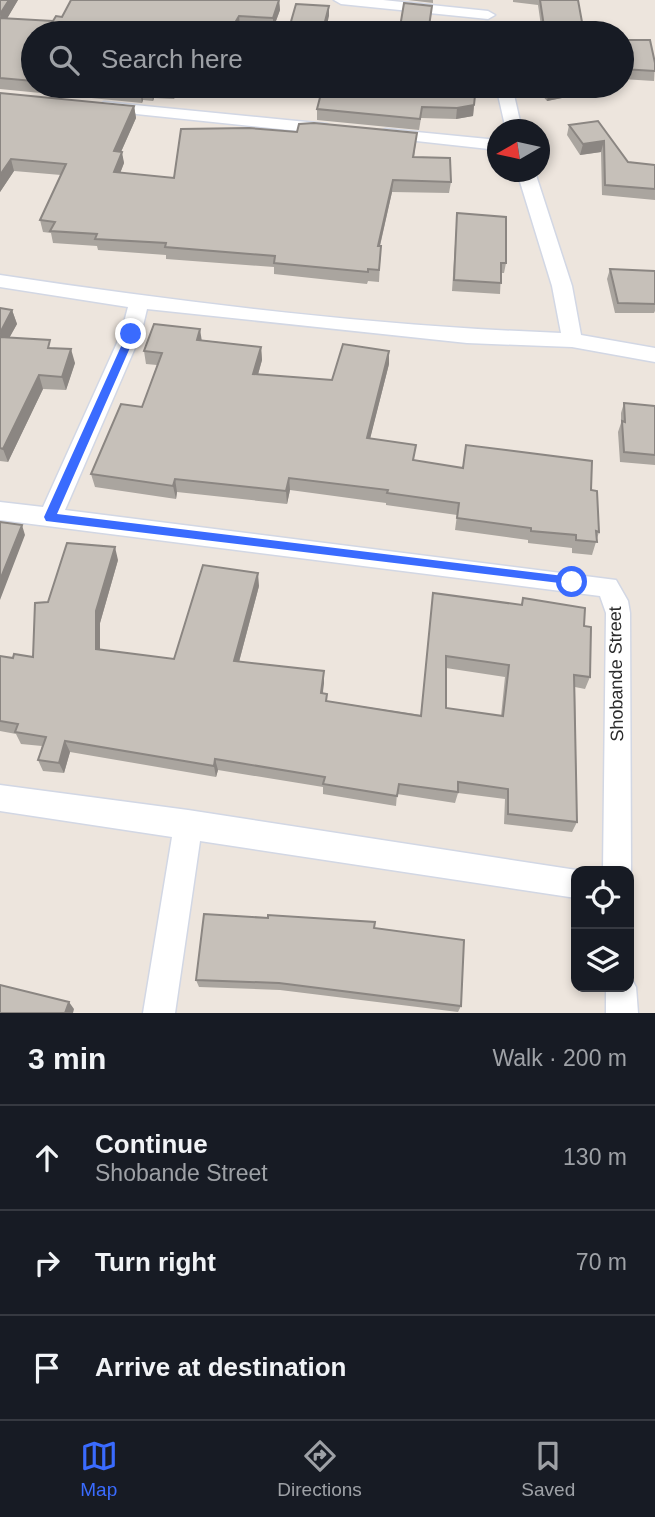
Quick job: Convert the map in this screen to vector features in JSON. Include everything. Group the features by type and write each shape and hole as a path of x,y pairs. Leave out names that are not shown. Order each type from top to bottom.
{"street":[{"path":"341,0 487,8"},
{"path":"507,98 512,119"},
{"path":"83,105 345,130"},
{"path":"373,133 487,144"},
{"path":"529,182 562,286 572,340"},
{"path":"0,281 139,302 467,336 572,340 655,355"},
{"path":"50,517 131,334 139,302"},
{"name":"Shobande Street","path":"0,511 607,587 616,601 618,613 617,866"},
{"path":"0,798 571,882"},
{"path":"159,1013 188,824"},
{"path":"621,992 622,1013"}],"building":[{"path":"0,0 9,0 0,14"},
{"path":"71,0 279,0 273,18 239,16 236,21 53,21 56,16 62,17"},
{"path":"540,0 578,0 582,21 543,21"},
{"path":"404,3 432,6 430,21 401,21"},
{"path":"296,4 329,6 325,21 291,21"},
{"path":"0,18 53,21 21,21 21,80 0,78"},
{"path":"634,40 650,40 655,71 634,70"},
{"path":"0,93 21,95 21,98 52,98 134,106 114,151 122,152 114,172 174,178 181,129 249,128 297,132 299,124 314,123 417,133 413,157 450,158 451,182 393,180 378,246 381,246 379,270 368,269 368,272 274,263 275,256 165,247 166,243 95,239 97,234 50,231 55,222 40,220 66,164 11,159 0,175"},
{"path":"320,98 475,98 474,105 457,108 422,107 420,119 317,109"},
{"path":"598,121 628,162 655,165 655,189 605,185 604,141 583,144 569,125"},
{"path":"457,213 506,217 506,263 501,263 501,283 454,280"},
{"path":"610,269 655,271 655,304 618,303"},
{"path":"0,308 12,310 0,333"},
{"path":"154,324 200,329 197,340 261,347 253,374 332,380 343,344 389,351 367,438 416,445 413,460 463,468 466,445 592,461 591,490 597,491 597,542 576,540 576,535 531,531 531,528 457,518 459,503 387,493 388,490 289,478 286,491 175,479 173,486 91,474 121,404 142,407 162,353 144,351"},
{"path":"0,337 50,340 48,348 71,349 62,377 39,375 3,449 0,448"},
{"path":"624,403 655,406 655,455 624,452"},
{"path":"0,522 22,525 0,580"},
{"path":"67,543 115,547 96,611 96,649 174,659 203,565 258,573 234,661 324,671 321,693 327,694 326,701 421,716 433,593 522,605 523,598 585,608 584,626 591,627 590,677 574,675 577,822 508,814 508,789 458,782 458,792 399,784 397,796 323,784 325,777 215,759 214,766 65,741 59,763 38,760 46,737 15,732 18,724 0,721 0,656 13,658 14,654 33,657 35,603 48,602","holes":["446,656 509,665 503,716 446,708"]},
{"path":"204,914 375,922 374,928 464,940 461,1006 279,983 196,980"},
{"path":"0,985 69,1002 65,1013 0,1013"}],"route":[{"path":"131,334 50,517 572,582"}]}
